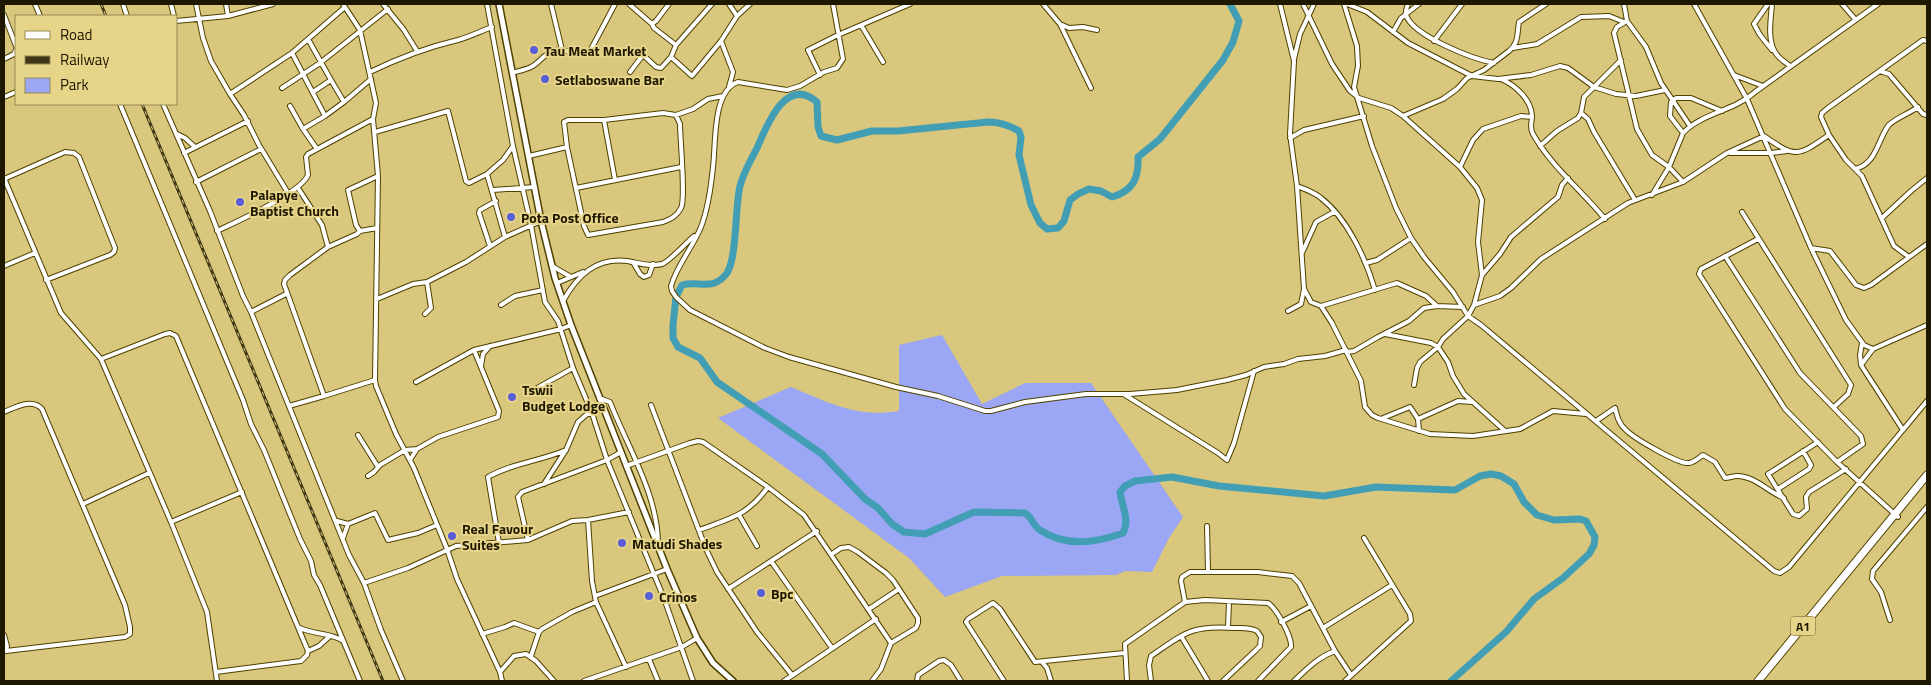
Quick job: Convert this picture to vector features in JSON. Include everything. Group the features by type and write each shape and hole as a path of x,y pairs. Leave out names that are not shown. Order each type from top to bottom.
{"highway":[{"name":"A1","path":"1758,681 1868,552 1927,475"},
{"name":"A1","path":"1896,515 1927,481"}],"street":[{"path":"196,4 211,61 248,121 261,148 288,193"},
{"path":"226,4 228,16"},
{"path":"178,22 228,16 272,4"},
{"path":"383,4 418,51"},
{"path":"488,4 513,146 531,225 546,305 556,317 561,329 573,368 592,413 607,460 682,647 693,681"},
{"path":"499,4 541,221 552,266 571,325 658,547 696,638 713,663 733,681"},
{"path":"552,4 562,50"},
{"path":"512,73 531,67 549,52 562,50 584,54 589,53 615,4"},
{"path":"629,4 652,24 654,28 676,45"},
{"path":"652,24 661,16 669,4"},
{"path":"630,72 643,55 661,68 671,57 676,45 712,4"},
{"path":"729,4 737,16"},
{"path":"671,57 692,76 721,41 737,16 750,4"},
{"path":"833,4 842,54 842,63 837,68 820,74 800,86 787,90 738,82 722,96 718,111 707,206 700,228 672,282 671,289 674,294 690,310 778,353 896,387 938,396 991,411 1009,405 1042,399 1086,394 1152,393 1227,380 1264,367 1284,364 1298,359 1354,351 1414,318 1424,308 1437,306 1463,307"},
{"path":"820,74 808,50 910,4"},
{"path":"1043,4 1060,24 1091,88"},
{"path":"1280,4 1294,61"},
{"path":"1303,4 1332,64 1350,91 1358,98 1391,108 1403,116 1460,167 1473,182 1481,196 1482,213 1478,242 1482,274 1474,305 1468,316 1443,339 1438,347 1420,362 1414,385"},
{"path":"1301,304 1304,289 1297,186 1290,138 1294,61 1300,34 1314,4"},
{"path":"1345,4 1362,9"},
{"path":"1345,4 1357,46 1358,66 1354,87 1384,179 1411,238 1468,316 1774,571 1780,573 1789,567 1927,401"},
{"path":"1357,4 1408,43 1472,76 1505,81 1521,92 1531,111 1530,128 1540,146 1605,218"},
{"path":"1408,4 1406,14 1409,20 1434,41 1472,57 1494,63"},
{"path":"1393,32 1398,22 1419,4"},
{"path":"1434,41 1462,4"},
{"path":"1513,48 1519,32 1519,22 1546,4"},
{"path":"1624,4 1625,21"},
{"path":"1694,4 1747,99 1811,248 1846,320 1862,343 1870,349 1874,349"},
{"path":"1768,4 1754,24 1760,35 1776,54 1790,66"},
{"path":"1772,4 1770,29 1771,40 1776,54"},
{"path":"1842,4 1855,19"},
{"path":"1652,195 1669,167 1683,133 1690,126 1747,99 1878,4"},
{"path":"230,94 292,53 344,5 360,30 376,103 373,119 378,176 375,380 378,393 410,460 447,549 457,579 500,672 502,681"},
{"path":"282,88 320,63 388,9"},
{"path":"4,15 5,23 15,44"},
{"path":"1403,116 1443,99 1457,89 1466,79 1494,63 1513,48 1536,44 1582,17 1609,16 1625,21 1646,47 1665,90 1690,126"},
{"path":"1625,21 1617,27 1614,33 1635,125 1652,155 1669,167 1683,182"},
{"path":"1060,24 1069,28 1083,27 1097,30"},
{"path":"861,25 882,62"},
{"path":"370,72 418,51 459,40 492,27"},
{"path":"308,39 344,102"},
{"path":"1909,257 1894,246 1862,176 1846,160 1829,136 1821,117 1822,113 1923,40 1927,41"},
{"path":"721,41 733,72 728,89"},
{"path":"4,59 15,52"},
{"path":"292,53 302,76 313,92 325,116"},
{"path":"1540,146 1557,131 1578,118 1581,114 1584,97 1621,60"},
{"path":"1498,79 1531,75 1560,66 1568,68 1594,87 1609,93 1629,96 1665,90"},
{"path":"1880,71 1889,74 1922,114 1927,115"},
{"path":"1734,75 1763,86"},
{"path":"303,129 325,116 371,79"},
{"path":"313,92 331,80"},
{"path":"676,115 680,124 682,206 673,218 662,222 588,234 584,226 567,147 564,122 604,120 663,113 676,115 693,109 708,100 722,96"},
{"path":"1683,133 1670,116 1672,100 1678,97 1690,98 1722,111"},
{"path":"120,105 243,400 251,424 264,450 300,539 311,561 314,575 360,681"},
{"path":"163,105 251,312 349,555 364,583 381,630 403,681"},
{"path":"290,106 317,149"},
{"path":"1855,168 1865,166 1870,161 1888,126 1918,107"},
{"path":"375,132 448,111 466,181 469,183 487,174 503,160 513,146"},
{"path":"1581,114 1588,119 1635,200"},
{"path":"1290,138 1304,130 1364,116"},
{"path":"1460,167 1473,140 1483,129 1521,116 1532,117"},
{"path":"217,231 298,188 308,175 306,157 317,149 373,119"},
{"path":"604,120 615,180"},
{"path":"184,153 248,121"},
{"path":"176,133 195,147"},
{"path":"1764,136 1787,151"},
{"path":"1474,305 1500,296 1541,259 1635,200 1683,182 1727,153 1764,136"},
{"path":"1727,153 1787,151 1803,153 1829,136"},
{"path":"528,156 567,147"},
{"path":"196,182 261,148"},
{"path":"46,280 114,252 78,157 74,153 65,152 4,178 46,280 64,317 101,359 171,522 207,612 217,681"},
{"path":"576,188 681,167"},
{"path":"487,174 505,237"},
{"path":"360,231 356,225 348,190 378,176"},
{"path":"1482,274 1511,238 1558,197 1562,184 1568,178"},
{"path":"1882,218 1927,178"},
{"path":"1297,186 1321,198 1345,222 1366,263 1375,290"},
{"path":"493,190 534,187"},
{"path":"298,188 322,225 328,247"},
{"path":"490,246 478,213 496,201"},
{"path":"1301,255 1316,222 1334,212"},
{"path":"1742,212 1851,385 1848,394 1834,407"},
{"path":"377,299 413,284 427,282 466,262 505,237 541,221"},
{"path":"324,396 286,294 284,280 328,247 360,231 377,228"},
{"path":"557,283 608,262 653,264 666,262 696,235"},
{"path":"1366,263 1379,259 1411,238"},
{"path":"1758,239 1701,269 1699,274 1785,409 1837,462 1896,515"},
{"path":"1811,248 1832,253 1856,285 1864,288 1927,244"},
{"path":"4,266 35,253"},
{"path":"1726,256 1796,368 1861,436 1863,444 1860,448 1837,462"},
{"path":"633,262 644,277 649,275 653,264"},
{"path":"552,266 572,278"},
{"path":"563,301 569,290 585,272"},
{"path":"425,314 432,308 427,282"},
{"path":"1320,306 1397,283 1426,296 1437,306"},
{"path":"1304,289 1311,302"},
{"path":"501,305 514,296 543,290"},
{"path":"251,312 286,294"},
{"path":"1288,311 1301,304 1311,302 1320,306 1332,323 1347,351 1361,381 1364,407 1372,415 1430,434 1473,436 1520,429 1553,412 1586,414"},
{"path":"1861,365 1874,349 1927,324"},
{"path":"416,382 474,350 571,325"},
{"path":"101,359 165,334 170,333 176,336 308,651 307,656 301,661 216,672"},
{"path":"1385,334 1431,343 1438,347 1464,394 1504,430"},
{"path":"1862,343 1861,365 1903,430"},
{"path":"481,367 483,354 491,345"},
{"path":"368,476 404,450 417,449 438,437 498,417 499,411 474,350"},
{"path":"530,392 573,368"},
{"path":"1124,394 1227,460 1234,443 1254,371"},
{"path":"289,406 375,380"},
{"path":"599,398 610,402 636,462 657,518 658,547"},
{"path":"1418,419 1458,401 1473,402"},
{"path":"4,412 32,403 37,404 42,409 125,605 130,627 130,634 125,637 5,651"},
{"path":"651,405 670,450 698,530 710,558 728,589 758,632 792,675"},
{"path":"1383,418 1410,407 1418,419 1419,431"},
{"path":"544,484 566,450 578,422 586,415 603,408"},
{"path":"1596,421 1615,408 1624,429 1660,453 1686,463 1695,461 1703,455 1715,462 1725,478 1736,476 1754,479 1767,490 1784,498"},
{"path":"358,435 378,467"},
{"path":"626,466 694,442 704,442 804,515 817,531 891,642"},
{"path":"1818,442 1769,472 1769,476 1793,514 1799,516 1807,509 1806,497 1809,492 1846,469"},
{"path":"410,460 417,449"},
{"path":"499,543 488,477 525,462 551,456 566,450"},
{"path":"1778,489 1810,469 1803,451"},
{"path":"528,540 519,504 519,494 607,460 621,452"},
{"path":"83,504 149,473"},
{"path":"698,530 739,515 755,504 768,487"},
{"path":"171,522 242,492"},
{"path":"1890,620 1881,592 1872,579 1873,571 1927,506"},
{"path":"364,583 408,568 447,549 464,545 528,540 572,521 588,520 629,512"},
{"path":"336,520 348,524 375,513 388,540 418,533 437,525"},
{"path":"739,515 757,546"},
{"path":"588,520 592,580 596,602 626,667"},
{"path":"343,538 348,524"},
{"path":"1207,526 1208,571"},
{"path":"728,589 817,531"},
{"path":"1345,681 1411,621 1410,614 1364,538"},
{"path":"832,554 845,547 858,552 886,573 918,618 916,628 891,642 881,669 872,681"},
{"path":"771,561 832,648"},
{"path":"595,596 667,569"},
{"path":"1185,602 1181,581 1182,577 1190,572 1258,572 1292,576 1299,583 1335,651 1351,675"},
{"path":"1323,628 1392,585"},
{"path":"868,609 899,589"},
{"path":"1127,681 1124,644 1185,602 1205,600 1268,603 1274,608 1291,640 1291,647 1258,681"},
{"path":"531,656 539,632 572,612 596,602"},
{"path":"1228,602 1228,627"},
{"path":"1004,681 967,625 968,619 993,603 996,604 1035,662 1124,653"},
{"path":"1282,622 1311,606"},
{"path":"784,681 876,619"},
{"path":"482,634 514,623 539,632"},
{"path":"298,627 310,632 337,637 343,642"},
{"path":"1151,681 1149,665 1152,656 1180,636 1199,628 1228,627 1253,629 1260,634 1261,642 1255,651 1223,681"},
{"path":"4,635 8,646 5,651"},
{"path":"308,651 319,646 330,636"},
{"path":"1180,636 1208,681"},
{"path":"584,681 600,679 626,667 682,647 696,638"},
{"path":"1294,681 1316,660 1335,651"},
{"path":"500,672 514,656 526,654 531,656 554,681"},
{"path":"649,659 658,681"},
{"path":"917,681 918,675 939,661 944,660 951,665 961,681"},
{"path":"1042,662 1047,668 1051,681"}],"green space":[{"path":"942,335 982,404 1025,383 1091,383 1183,517 1169,538 1152,572 1125,571 1116,575 1002,576 945,597 909,558 718,418 791,387 856,411 884,413 899,411 899,345"}],"waterway":[{"path":"1230,4 1239,21 1233,42 1223,60 1160,139 1138,157 1136,177 1130,187 1112,197 1101,191 1089,189 1078,194 1070,200 1064,221 1058,228 1047,229 1040,223 1031,205 1019,155 1021,137 1019,131 1012,127 988,122 898,131 872,131 837,140 821,136 818,127 817,102 806,95 796,95 787,99 772,116 741,181 733,256 727,273 722,279 711,284 682,285 676,297 673,338 678,347 700,358 717,382 822,454 865,499 878,508 892,524 904,532 925,534 974,512 1025,513 1038,528 1060,539 1081,542 1102,539 1123,533 1126,518 1120,492 1125,486 1135,481 1172,477 1219,486 1324,496 1376,487 1455,490 1480,476 1491,474 1501,476 1514,484 1524,502 1537,515 1554,520 1580,519 1586,521 1595,537 1594,545 1589,554 1563,578 1534,599 1506,632 1451,681"}],"railway":[{"path":"101,4 106,15"},
{"path":"142,105 383,681"}],"place":[{"name":"Tau Meat Market","path":"534,50"},
{"name":"Setlaboswane Bar","path":"545,79"},
{"name":"Palapye Baptist Church","path":"240,202"},
{"name":"Pota Post Office","path":"511,217"},
{"name":"Tswii Budget Lodge","path":"512,397"},
{"name":"Real Favour Suites","path":"452,536"},
{"name":"Matudi Shades","path":"622,543"},
{"name":"Bpc","path":"761,593"},
{"name":"Crinos","path":"649,596"}]}
